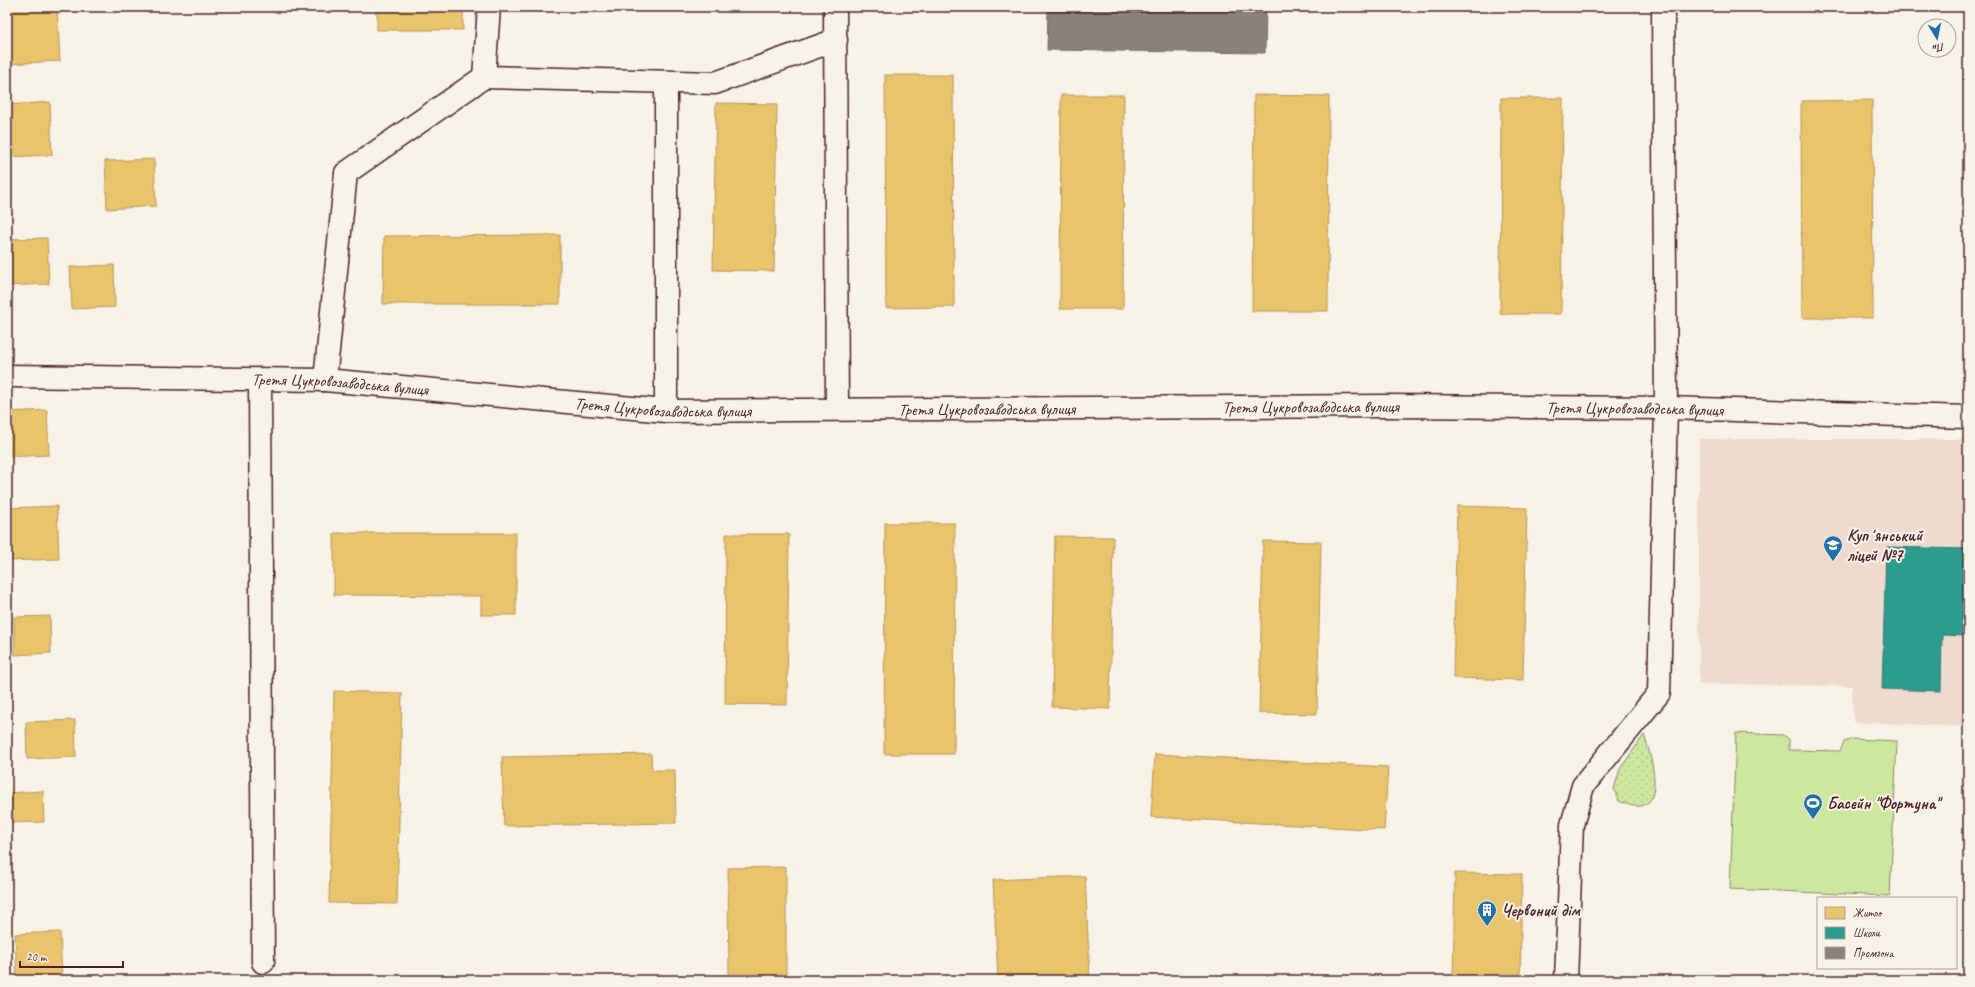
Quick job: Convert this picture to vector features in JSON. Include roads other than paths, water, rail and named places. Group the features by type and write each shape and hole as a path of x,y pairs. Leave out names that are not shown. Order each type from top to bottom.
{"street":[{"path":"484,77 490,7"},
{"path":"835,7 837,409"},
{"path":"1566,980 1572,825 1583,786 1658,693 1666,408 1663,7"},
{"path":"325,380 346,173 484,77 715,83 836,40"},
{"path":"666,82 666,411"},
{"name":"Третя Цукровозаводська вулиця","path":"7,376 260,381 325,380 666,411 1234,406 1666,408 1968,417"},
{"path":"260,381 263,962"}],"place":[{"name":"Купʼянський ліцей №7","path":"1833,562"},
{"name":"Басейн \"Фортуна\"","path":"1813,820"},
{"name":"Червоний дім","path":"1487,927"}]}
